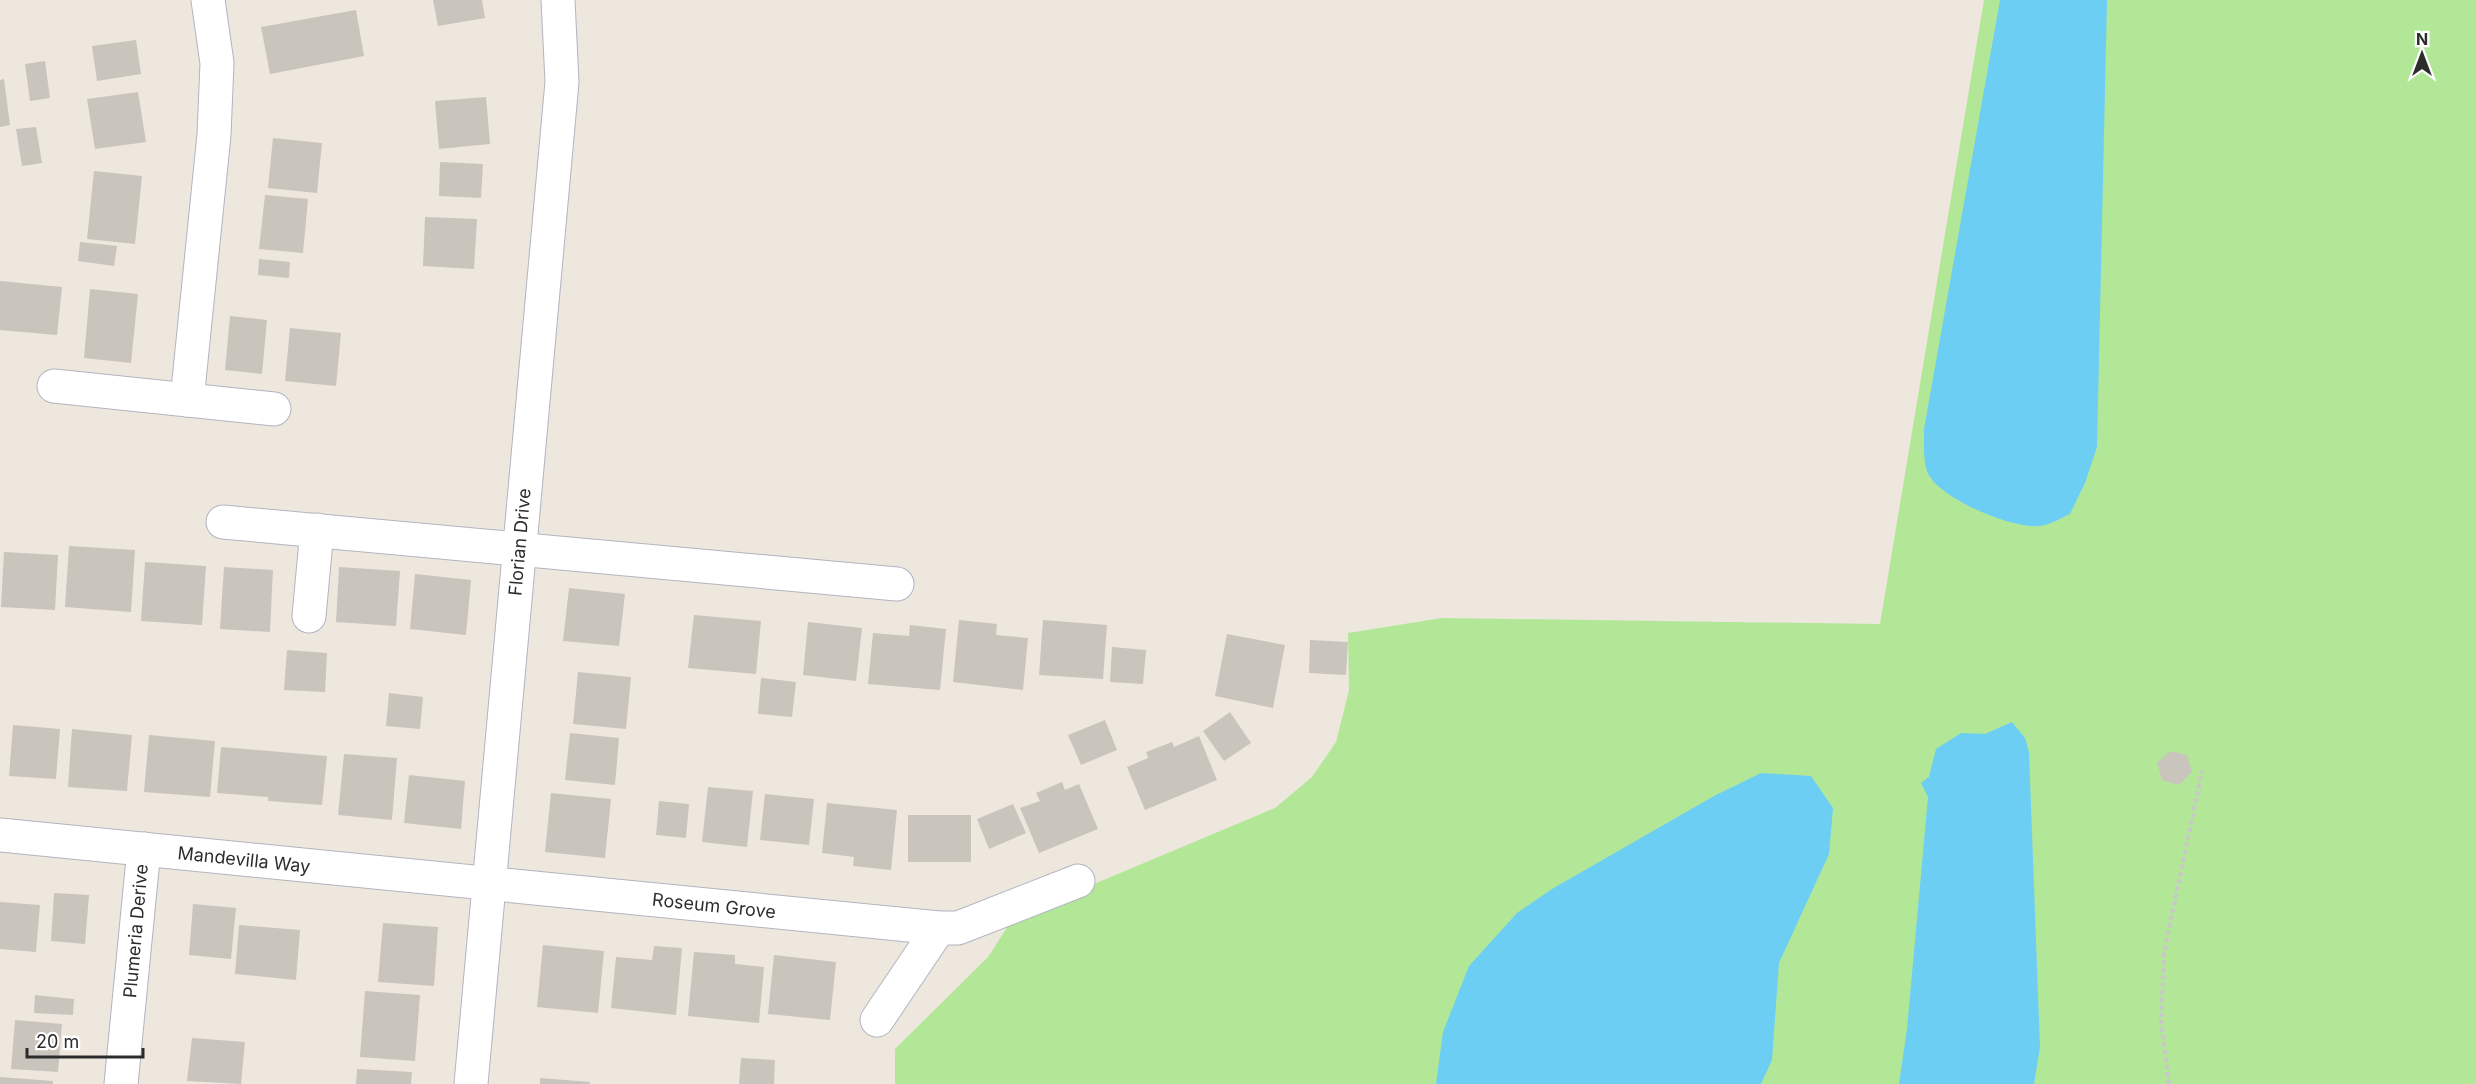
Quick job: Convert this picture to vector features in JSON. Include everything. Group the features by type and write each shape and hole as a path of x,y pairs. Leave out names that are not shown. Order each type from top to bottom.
{"street":[{"path":"187,400 214,135 217,63 208,0"},
{"name":"Florian Drive","path":"471,1084 562,82 558,0"},
{"path":"54,386 274,410"},
{"path":"223,522 897,584"},
{"path":"309,616 317,530"},
{"name":"Mandevilla Way","path":"0,835 489,884"},
{"name":"Plumeria Derive","path":"121,1084 144,849"},
{"name":"Roseum Grove","path":"489,884 958,928 1078,881"},
{"path":"877,1020 939,928"}],"path":[{"path":"2169,1084 2161,1020 2164,953 2202,771"}],"green space":[{"path":"1984,0 2476,0 2476,1084 895,1084 895,1049 988,957 1013,918 1275,808 1312,777 1336,742 1349,690 1348,633 1442,618 1880,624"}],"water":[{"path":"2000,0 2107,0 2097,447 2085,483 2070,514 2040,526 2012,523 1959,501 1933,481 1927,471 1924,456 1924,429"},
{"path":"2012,722 2025,738 2029,752 2040,1047 2034,1084 1899,1084 1907,1029 1928,797 1921,783 1929,777 1936,749 1961,733 1985,734"},
{"path":"1761,773 1811,776 1833,808 1829,854 1779,963 1772,1060 1761,1084 1436,1084 1443,1032 1469,966 1517,913 1552,889 1714,796"}],"building":[{"path":"433,0 482,0 485,18 438,26"},
{"path":"356,10 364,56 270,74 261,27"},
{"path":"136,40 141,74 97,81 92,46"},
{"path":"45,61 50,98 30,101 25,64"},
{"path":"4,79 10,125 0,127 0,80"},
{"path":"138,92 146,142 95,149 87,99"},
{"path":"486,97 490,144 439,149 435,101"},
{"path":"36,127 42,163 22,166 16,129"},
{"path":"273,138 322,143 317,193 268,188"},
{"path":"440,162 483,164 481,198 439,196"},
{"path":"94,171 142,176 135,244 87,239"},
{"path":"265,195 308,199 303,253 259,249"},
{"path":"425,217 477,219 474,269 423,266"},
{"path":"80,242 117,246 114,266 78,261"},
{"path":"259,259 290,262 289,278 258,275"},
{"path":"0,281 62,287 57,335 0,330"},
{"path":"90,289 138,294 131,363 84,358"},
{"path":"230,316 267,320 262,374 225,370"},
{"path":"290,328 341,333 336,386 285,381"},
{"path":"69,546 135,550 131,612 65,607"},
{"path":"4,552 58,555 55,610 1,607"},
{"path":"145,562 206,566 202,625 141,621"},
{"path":"224,567 273,570 270,632 220,629"},
{"path":"339,567 400,571 396,626 336,622"},
{"path":"415,574 471,580 466,635 410,629"},
{"path":"569,588 625,594 619,646 563,641"},
{"path":"694,615 761,621 756,674 688,668"},
{"path":"959,620 997,624 996,635 1028,638 1023,690 953,682"},
{"path":"1043,620 1107,625 1103,679 1039,675"},
{"path":"808,622 862,628 856,681 803,675"},
{"path":"910,625 946,629 940,690 868,684 873,633 909,636"},
{"path":"1227,634 1285,645 1273,708 1215,696"},
{"path":"1310,640 1348,642 1346,675 1309,673"},
{"path":"1112,647 1146,650 1143,684 1110,682"},
{"path":"287,650 327,653 325,692 284,690"},
{"path":"578,672 631,677 626,729 573,724"},
{"path":"761,678 796,682 792,717 758,714"},
{"path":"389,693 423,697 420,729 386,726"},
{"path":"1230,712 1251,743 1224,761 1203,731"},
{"path":"1105,720 1117,750 1081,765 1068,735"},
{"path":"13,725 60,729 56,779 9,776"},
{"path":"72,729 132,735 127,791 68,787"},
{"path":"570,733 619,738 615,785 565,780"},
{"path":"149,735 215,741 210,797 144,792"},
{"path":"1199,736 1217,780 1145,810 1127,767 1148,758 1146,752 1172,742 1174,747"},
{"path":"221,747 327,756 322,805 268,801 268,797 217,793"},
{"path":"2170,751 2187,755 2192,772 2179,785 2162,780 2157,763"},
{"path":"344,754 397,758 392,820 338,815"},
{"path":"409,775 465,781 461,829 404,823"},
{"path":"1062,782 1065,790 1079,784 1098,829 1039,853 1020,808 1040,801 1036,793"},
{"path":"708,787 753,791 747,847 702,842"},
{"path":"551,793 611,799 605,858 545,852"},
{"path":"765,794 814,799 809,845 760,840"},
{"path":"659,801 689,804 686,838 656,835"},
{"path":"827,803 897,810 891,870 853,866 854,857 822,853"},
{"path":"1013,804 1026,833 989,849 977,819"},
{"path":"908,815 971,815 971,862 908,862"},
{"path":"54,893 89,895 85,944 51,941"},
{"path":"0,902 40,905 36,952 0,949"},
{"path":"193,904 236,908 231,959 189,955"},
{"path":"383,923 438,927 434,986 378,982"},
{"path":"239,925 300,930 296,980 235,974"},
{"path":"543,945 604,951 598,1013 537,1007"},
{"path":"654,946 682,948 676,1015 611,1008 616,957 652,960"},
{"path":"694,952 735,955 735,964 764,967 759,1023 688,1016"},
{"path":"774,955 836,962 830,1020 768,1014"},
{"path":"365,991 420,995 415,1061 360,1057"},
{"path":"35,995 74,999 73,1015 34,1013"},
{"path":"15,1020 62,1024 58,1072 11,1069"},
{"path":"192,1038 245,1042 241,1084 187,1081"},
{"path":"741,1058 775,1060 774,1084 739,1084"},
{"path":"357,1069 412,1072 411,1084 356,1084"},
{"path":"0,1077 53,1081 53,1084 0,1084"},
{"path":"540,1078 590,1082 590,1084 540,1084"}]}
